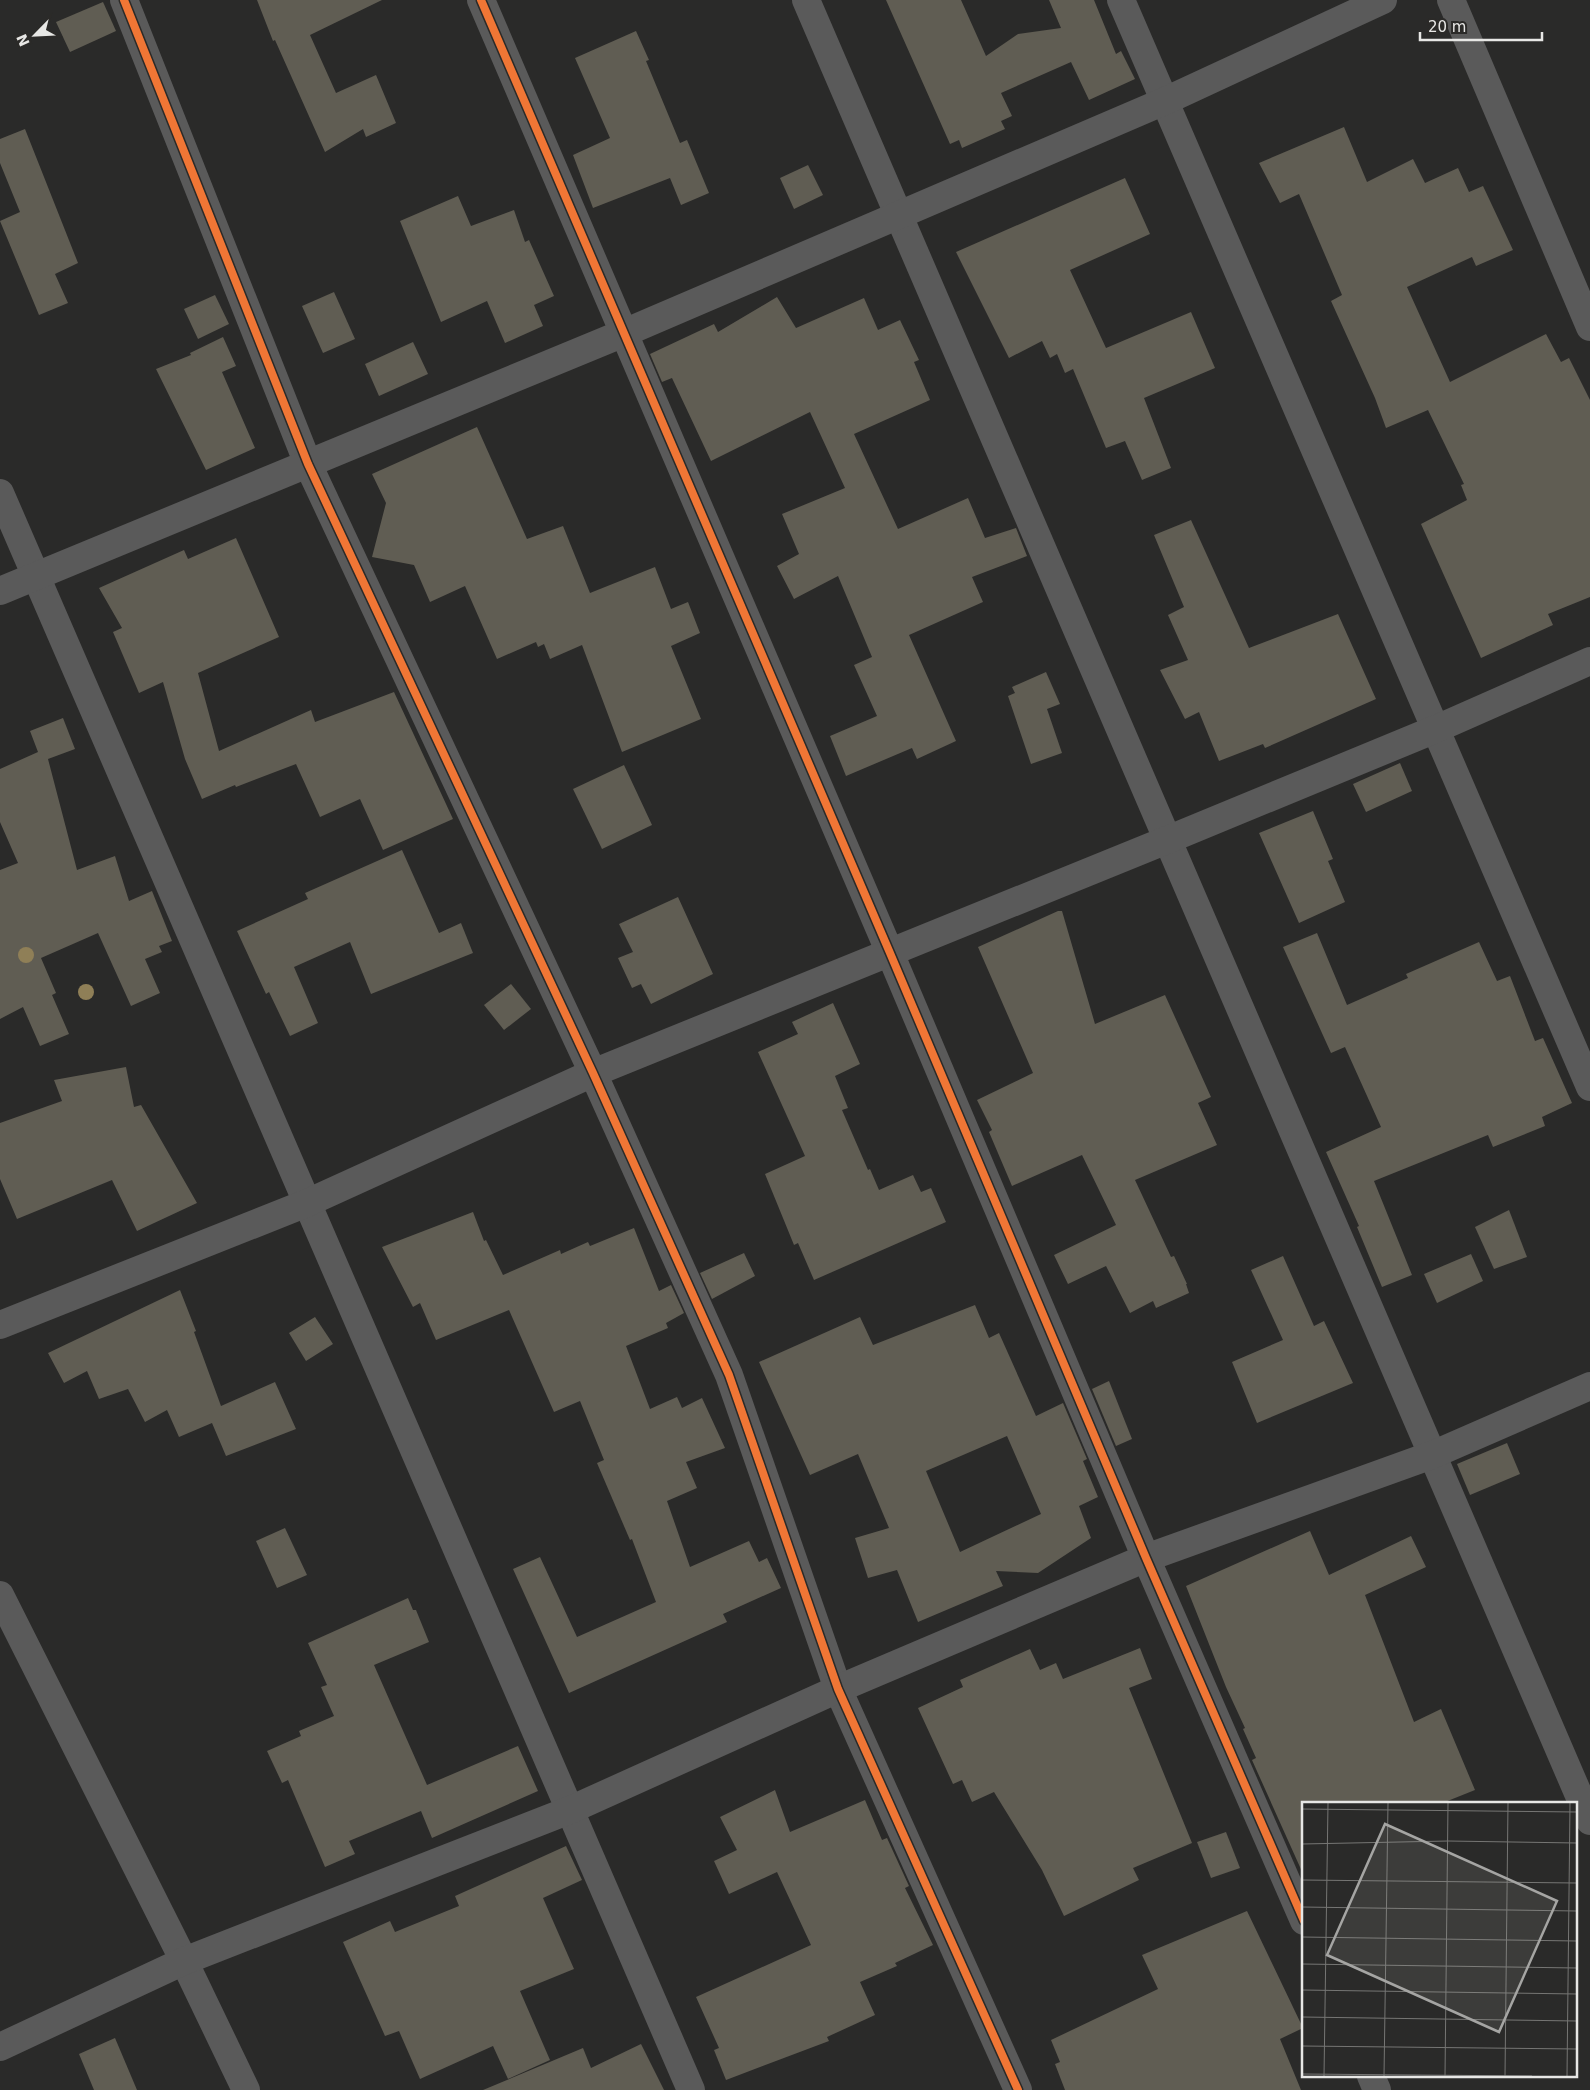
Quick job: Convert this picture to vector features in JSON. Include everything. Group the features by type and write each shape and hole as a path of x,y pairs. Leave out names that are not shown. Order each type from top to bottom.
{"street":[{"path":"124,0 308,464 593,1073 729,1375 838,1689 1018,2090"},
{"path":"481,0 890,953 1146,1558 1302,1916"},
{"path":"806,0 1590,1821"},
{"path":"1121,0 1590,1088"},
{"path":"0,591 624,333 1165,101 1383,0"},
{"path":"1451,0 1590,327"},
{"path":"0,493 691,2090"},
{"path":"0,1325 307,1203 593,1073 1436,729 1590,661"},
{"path":"0,2047 184,1961 570,1810 838,1689 1146,1558 1432,1455 1590,1386"},
{"path":"0,1595 184,1961 246,2090"},
{"path":"1372,2078 1377,2090"}],"building":[{"path":"257,0 382,0 310,35 336,93 376,75 396,123 366,137 363,129 325,152 275,40 273,41"},
{"path":"886,0 961,0 986,56 1018,34 1061,28 1049,0 1094,0 1116,54 1121,51 1135,79 1089,100 1071,62 1001,93 1012,116 1001,121 1005,129 962,148 959,140 950,144"},
{"path":"103,2 116,31 70,52 56,22"},
{"path":"636,31 649,60 646,61 680,143 687,140 709,193 681,205 670,178 593,208 573,155 610,138 575,58"},
{"path":"1344,127 1367,182 1413,159 1425,183 1458,168 1469,192 1483,186 1513,250 1476,266 1472,257 1407,287 1450,382 1546,334 1561,362 1569,358 1590,400 1590,597 1548,614 1553,625 1481,658 1421,524 1467,500 1461,485 1464,484 1428,410 1386,428 1375,398 1331,301 1342,295 1299,194 1280,203 1259,163"},
{"path":"25,129 78,263 55,274 68,303 39,315 0,221 20,212 0,163 0,139"},
{"path":"808,165 823,195 794,209 780,178"},
{"path":"1125,178 1150,234 1070,270 1106,348 1191,312 1215,368 1144,398 1171,468 1142,480 1125,441 1106,448 1073,369 1065,373 1057,354 1050,358 1042,341 1009,358 956,252"},
{"path":"458,196 471,226 514,210 525,242 529,240 554,296 534,305 543,326 505,343 487,301 441,322 400,221"},
{"path":"334,292 355,339 323,353 302,306"},
{"path":"215,295 229,324 198,339 184,309"},
{"path":"777,297 796,328 864,298 878,330 900,320 919,360 914,362 930,400 854,434 898,529 968,498 985,538 1016,528 1027,556 972,577 983,602 909,635 956,741 917,759 912,748 846,776 830,736 877,716 854,665 872,657 838,576 794,599 777,566 799,554 782,514 845,488 810,412 711,461 672,378 662,382 650,354 714,324 718,332"},
{"path":"223,337 236,366 222,372 255,448 206,470 156,369 191,355 190,353"},
{"path":"413,342 428,374 379,396 365,364"},
{"path":"477,427 527,539 563,526 590,593 655,567 671,609 688,602 700,633 671,646 701,719 622,752 582,645 550,659 544,644 538,647 536,642 497,659 465,586 430,602 414,565 372,557 386,503 372,474"},
{"path":"1191,520 1249,648 1338,614 1376,699 1265,748 1263,744 1219,761 1199,712 1185,719 1160,670 1188,660 1168,615 1184,607 1154,535"},
{"path":"236,538 279,637 198,673 219,751 311,710 315,722 394,692 453,819 383,850 360,799 320,817 296,764 236,787 235,785 202,799 185,759 163,682 139,693 113,632 122,628 99,588 184,550 188,559"},
{"path":"1046,672 1060,704 1047,709 1062,753 1031,764 1008,696 1015,693 1012,687"},
{"path":"63,718 75,749 48,759 77,870 115,856 129,901 152,891 172,941 159,946 162,952 145,959 160,993 131,1006 98,933 41,958 56,993 52,995 69,1034 40,1046 23,1007 0,1019 0,870 18,863 0,822 0,769 38,752 30,731"},
{"path":"1400,763 1412,791 1366,812 1353,784"},
{"path":"624,765 652,825 602,849 573,789"},
{"path":"1313,811 1333,859 1328,861 1345,902 1299,923 1259,833"},
{"path":"402,850 439,933 461,923 473,953 371,994 350,942 294,967 318,1023 290,1036 269,992 266,994 237,931 308,899 305,893"},
{"path":"678,897 713,974 651,1004 641,984 632,988 618,958 633,952 619,924"},
{"path":"1058,911 1062,911 1095,1024 1165,995 1211,1097 1198,1103 1217,1145 1135,1180 1171,1257 1174,1256 1187,1284 1189,1293 1156,1308 1153,1301 1130,1313 1106,1266 1068,1284 1054,1255 1116,1225 1082,1155 1012,1186 989,1132 992,1130 977,1100 1033,1073 978,947"},
{"path":"1317,933 1347,1005 1408,978 1406,974 1479,942 1497,981 1510,976 1535,1041 1543,1038 1572,1103 1542,1117 1545,1126 1493,1147 1488,1135 1374,1181 1412,1275 1382,1287 1357,1227 1359,1226 1326,1152 1381,1127 1345,1047 1331,1053 1283,947"},
{"path":"511,984 531,1009 504,1030 484,1005"},
{"path":"833,1003 860,1064 835,1076 848,1108 842,1110 868,1170 870,1169 879,1190 913,1175 921,1192 931,1188 946,1222 814,1280 798,1243 794,1245 765,1174 805,1156 758,1052 798,1034 792,1022"},
{"path":"126,1067 134,1107 141,1105 197,1203 137,1231 112,1180 17,1219 0,1179 0,1123 62,1101 54,1080"},
{"path":"1509,1210 1527,1257 1494,1269 1475,1227"},
{"path":"473,1212 484,1241 486,1240 503,1275 560,1250 561,1254 588,1242 590,1246 634,1228 659,1291 671,1285 684,1313 666,1323 668,1328 626,1346 650,1409 677,1397 682,1408 702,1398 725,1448 686,1462 697,1488 667,1501 690,1567 749,1541 759,1562 767,1558 781,1588 723,1614 727,1622 569,1693 513,1569 540,1557 577,1637 656,1602 632,1539 630,1540 597,1463 604,1460 580,1401 554,1412 509,1310 436,1340 420,1303 413,1307 382,1247"},
{"path":"744,1253 755,1276 712,1299 700,1273"},
{"path":"1471,1254 1483,1281 1437,1303 1424,1274"},
{"path":"1283,1256 1314,1326 1324,1321 1353,1383 1257,1423 1232,1362 1283,1340 1251,1270"},
{"path":"180,1290 221,1406 275,1382 296,1429 226,1456 212,1423 179,1437 167,1410 145,1422 128,1389 99,1399 87,1371 64,1383 48,1353"},
{"path":"975,1305 989,1338 999,1333 1036,1416 1063,1403 1087,1459 1083,1461 1098,1497 1079,1506 1091,1538 1038,1573 996,1571 1003,1586 918,1622 897,1570 868,1578 855,1538 889,1528 858,1454 810,1475 759,1362 860,1317 873,1345","holes":["1007,1436 1041,1514 960,1552 926,1471"]},
{"path":"315,1317 333,1344 306,1361 289,1333"},
{"path":"1109,1381 1132,1439 1116,1446 1092,1389"},
{"path":"1507,1443 1520,1474 1470,1495 1457,1464"},
{"path":"285,1528 307,1575 277,1588 256,1541"},
{"path":"1310,1531 1329,1575 1411,1536 1426,1567 1365,1595 1414,1722 1441,1709 1475,1790 1445,1802 1302,1802 1302,1872 1252,1760 1256,1758 1243,1729 1245,1728 1226,1687 1186,1586"},
{"path":"408,1598 413,1610 416,1610 429,1642 374,1665 427,1785 518,1746 538,1791 432,1838 421,1811 349,1841 355,1854 325,1867 288,1780 282,1783 267,1751 301,1736 299,1731 334,1716 321,1687 327,1685 308,1643"},
{"path":"1140,1648 1152,1679 1129,1688 1192,1843 1133,1868 1139,1880 1064,1916 1042,1870 994,1792 972,1802 962,1780 953,1784 918,1708 963,1687 960,1680 1030,1649 1040,1670 1056,1663 1063,1679"},
{"path":"775,1790 790,1832 865,1800 882,1840 887,1838 909,1886 905,1888 933,1945 895,1963 897,1966 860,1982 875,2015 827,2037 829,2041 726,2080 714,2050 719,2048 696,1997 811,1945 777,1872 729,1894 714,1861 737,1850 720,1817"},
{"path":"1226,1832 1240,1868 1211,1878 1197,1842"},
{"path":"566,1846 582,1880 543,1898 574,1969 520,1991 550,2060 508,2079 493,2046 420,2079 399,2031 385,2036 343,1942 390,1921 395,1932 459,1906 455,1896"},
{"path":"1247,1911 1302,2026 1302,2028 1280,2039 1301,2090 1065,2090 1055,2064 1060,2062 1051,2040 1158,1989 1142,1955"},
{"path":"115,2038 137,2090 94,2090 79,2054"},
{"path":"641,2044 664,2090 483,2090 583,2048 591,2068"}],"cycle path":[{"path":"124,0 308,464 593,1073 729,1375 838,1689 1018,2090"},
{"path":"481,0 890,953 1146,1558 1302,1916"}]}
